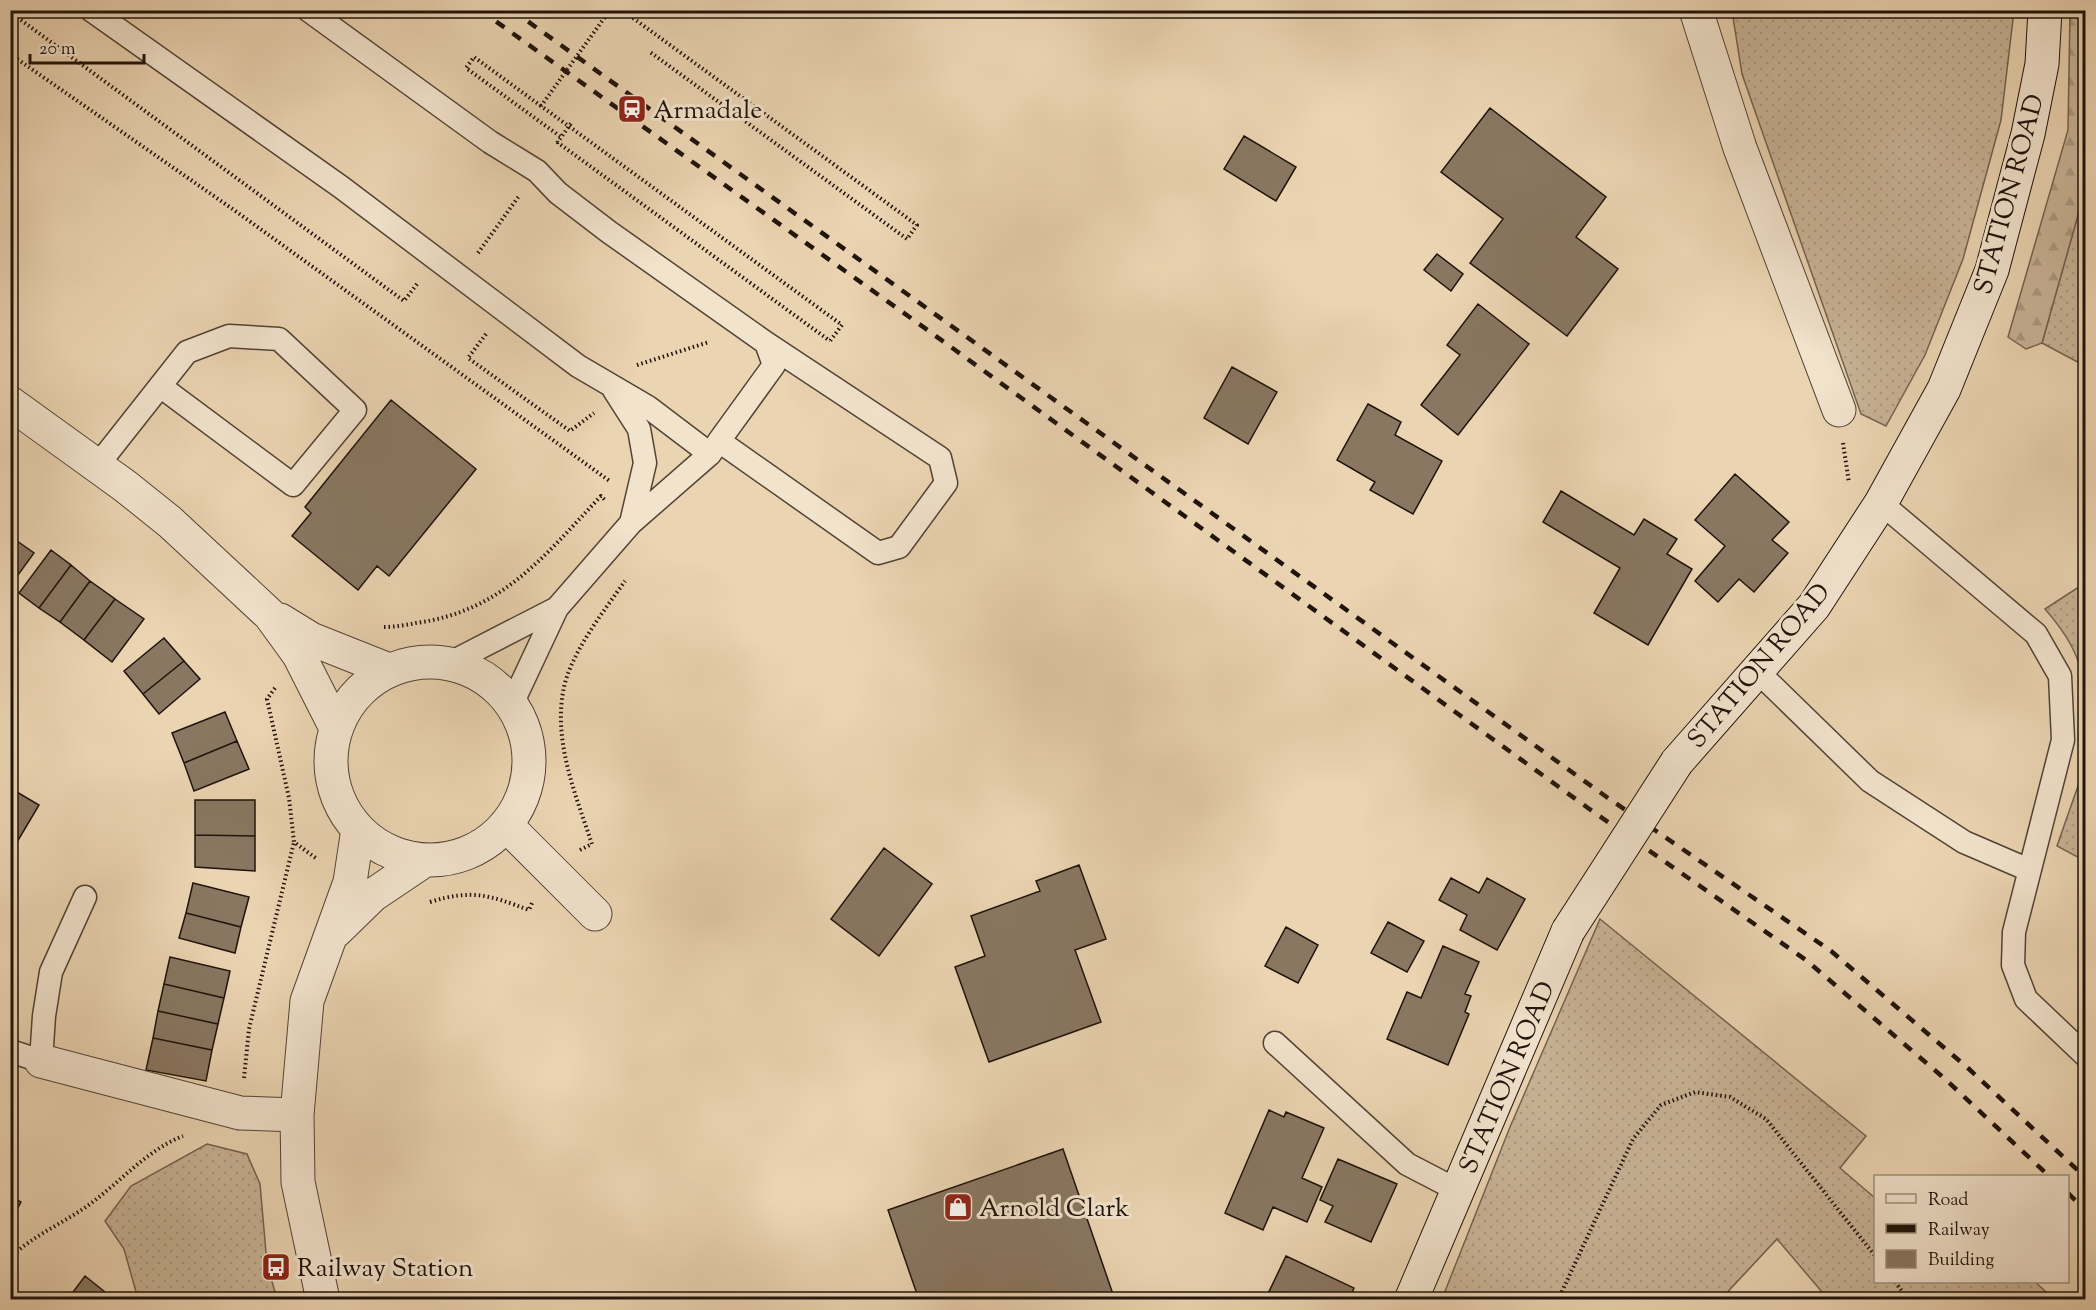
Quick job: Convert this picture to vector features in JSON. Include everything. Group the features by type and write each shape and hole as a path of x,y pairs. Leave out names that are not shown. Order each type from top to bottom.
{"street":[{"path":"1696,10 1740,148 1839,410"},
{"name":"STATION ROAD","path":"1411,1299 1568,931 1677,762 1814,606 1881,502 1944,388 1992,270 2033,110 2042,64 2045,10"},
{"path":"10,403 170,522 270,615 299,655 336,728"},
{"path":"270,615 311,639 389,670"},
{"path":"419,662 450,663 474,671 512,704 524,727 529,753 528,778 520,803 506,825 483,845 456,857 425,860 400,855 377,845 358,829 342,807 333,781 331,755 336,728 348,704 360,691 389,670 419,662"},
{"path":"506,825 595,914"},
{"path":"323,1299 298,1182 297,1115 308,1001 350,882 358,829"},
{"path":"333,934 373,895 425,860"},
{"path":"41,1061 240,1113 297,1115"}],"lane":[{"path":"91,10 341,187 578,366 715,448 878,553 898,547 946,483 940,458 739,324 600,225 558,193 537,171 490,142 417,86 308,10"},
{"path":"97,466 160,386 187,352 229,336 279,339 355,410 293,485 160,386"},
{"path":"512,704 557,608 631,523 715,448 739,410 774,365 766,343"},
{"path":"610,385 639,429 645,463 631,523"},
{"path":"1881,502 2036,634 2060,676 2063,740 2014,932 2013,964 2026,999 2085,1056"},
{"path":"450,663 557,608"},
{"path":"1757,671 1870,781 1964,842 2029,870"},
{"path":"10,1051 41,1061 44,1016 51,972 85,897"},
{"path":"1275,1043 1407,1164 1457,1190"}],"path":[{"path":"541,106 610,10"},
{"path":"622,10 917,225 907,239 650,52"},
{"path":"10,12 404,301 422,279"},
{"path":"10,54 234,210 614,485"},
{"path":"557,142 830,341 842,325 474,57 466,68 561,137"},
{"path":"461,278 537,171"},
{"path":"478,328 486,335 468,358 570,431 594,413 621,370 728,336 767,295"},
{"path":"1839,410 1857,541"},
{"path":"594,413 604,417"},
{"path":"376,626 387,627 442,620 496,597 534,567 618,479"},
{"path":"601,496 631,523"},
{"path":"427,903 457,894 490,896 529,910 548,866 592,844 572,786 563,745 563,691 584,639 630,574"},
{"path":"240,1113 249,1029 294,842"},
{"path":"1558,1299 1633,1139 1661,1105 1695,1092 1730,1097 1766,1119 1874,1256"},
{"path":"10,1258 21,1247 92,1203 167,1142 188,1134"},
{"path":"1897,1283 1909,1299"}],"green space":[{"path":"1732,11 2014,11 2001,120 1963,259 1925,355 1886,426 1861,414 1742,74"},
{"path":"2070,11 2085,11 2085,190 2042,343 2026,349 2008,337 2068,130"},
{"path":"2085,190 2085,366 2042,343"},
{"path":"2085,583 2085,686 2071,644 2045,609"},
{"path":"2085,766 2085,861 2057,846"},
{"path":"1600,919 1866,1136 1840,1168 1874,1197 1874,1283 2036,1283 2054,1299 1828,1299 1777,1239 1721,1299 1442,1299 1510,1127"},
{"path":"207,1144 247,1154 260,1184 267,1264 277,1299 138,1299 124,1249 105,1221 131,1186"}],"building":[{"path":"1490,108 1606,197 1576,237 1618,269 1567,336 1470,263 1503,219 1441,172"},
{"path":"1244,136 1296,167 1276,201 1224,169"},
{"path":"1437,254 1463,274 1451,291 1424,270"},
{"path":"1478,304 1529,344 1458,435 1421,405 1460,355 1447,345"},
{"path":"1232,367 1277,392 1248,444 1204,418"},
{"path":"391,400 476,469 389,576 377,566 358,590 292,536 311,513 305,507"},
{"path":"1368,404 1401,422 1395,435 1442,461 1413,514 1370,490 1375,482 1337,460"},
{"path":"1735,474 1789,522 1772,540 1788,553 1754,592 1739,579 1718,602 1695,581 1725,546 1695,520"},
{"path":"1561,491 1634,535 1644,519 1677,539 1667,554 1692,569 1648,645 1594,613 1620,568 1543,522"},
{"path":"10,536 34,553 10,586"},
{"path":"51,550 71,565 39,608 19,593"},
{"path":"71,565 90,581 60,622 39,608"},
{"path":"90,581 115,599 84,640 60,622"},
{"path":"115,599 144,619 112,662 84,640"},
{"path":"164,638 184,661 143,694 124,671"},
{"path":"184,661 200,679 159,714 143,694"},
{"path":"225,712 237,741 184,763 172,733"},
{"path":"237,741 249,769 194,791 184,763"},
{"path":"10,788 39,805 10,854"},
{"path":"195,800 255,800 255,836 195,835"},
{"path":"195,835 255,836 255,871 195,867"},
{"path":"884,848 932,884 879,956 831,919"},
{"path":"1079,865 1106,939 1075,950 1101,1022 989,1062 955,967 985,956 971,916 1040,891 1036,881"},
{"path":"1451,878 1479,893 1487,878 1525,899 1497,950 1460,930 1467,915 1439,900"},
{"path":"193,883 249,897 241,927 186,913"},
{"path":"186,913 241,927 235,953 179,938"},
{"path":"1388,922 1424,941 1407,972 1371,953"},
{"path":"1286,927 1318,945 1298,983 1265,966"},
{"path":"1443,946 1479,962 1465,994 1471,996 1465,1012 1469,1014 1448,1065 1387,1039 1407,992 1421,998"},
{"path":"170,957 230,971 224,998 164,984"},
{"path":"164,984 224,998 218,1024 158,1011"},
{"path":"158,1011 218,1024 212,1050 153,1038"},
{"path":"153,1038 212,1050 206,1081 146,1070"},
{"path":"1269,1110 1284,1117 1286,1112 1324,1128 1302,1178 1322,1187 1307,1222 1273,1207 1263,1230 1225,1213"},
{"path":"1063,1149 1115,1300 919,1300 888,1210"},
{"path":"1338,1159 1397,1184 1371,1242 1325,1222 1333,1206 1320,1200"},
{"path":"10,1196 21,1202 10,1222"},
{"path":"1286,1256 1354,1288 1349,1300 1265,1300"},
{"path":"85,1276 115,1300 67,1300"}],"railway":[{"path":"480,10 915,321 1588,808 1806,960 1944,1078 2048,1175"},
{"path":"512,10 1608,798 1831,951 1969,1069 2086,1178"},
{"path":"2069,1194 2086,1211"}],"place":[{"name":"Armadale","path":"632,109"},
{"name":"Arnold Clark","path":"958,1207"},
{"name":"Railway Station","path":"276,1267"}]}
